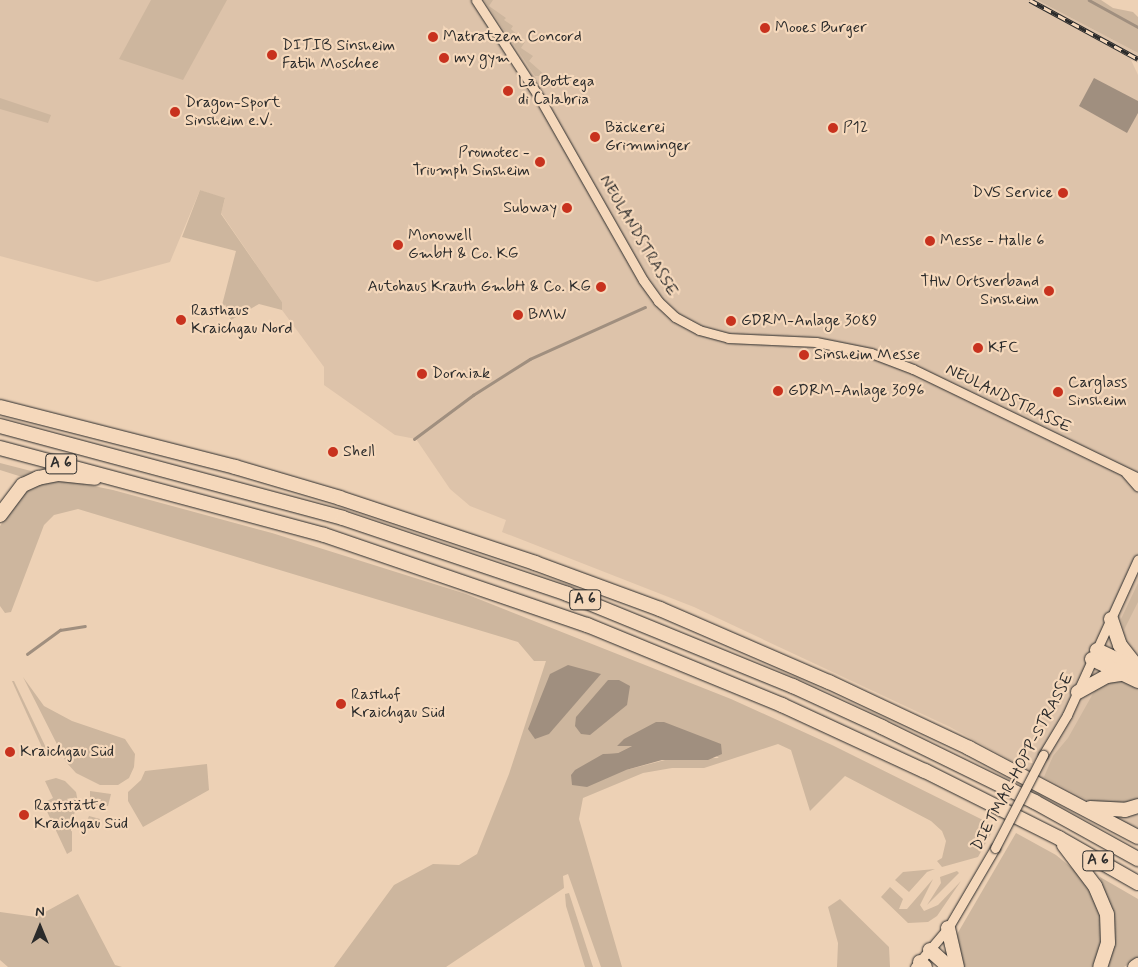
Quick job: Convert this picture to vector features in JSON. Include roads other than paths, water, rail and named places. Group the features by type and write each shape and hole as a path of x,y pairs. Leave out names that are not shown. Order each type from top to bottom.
{"highway":[{"path":"0,406 318,492 570,575 660,609 829,682 969,748 1138,837"},
{"name":"A 6","path":"0,426 334,515 568,594 784,682 882,727 1035,802 1138,859"},
{"name":"A 6","path":"0,448 123,479 361,546 587,625 782,705 925,771 1059,838 1138,883"},
{"name":"A 6","path":"0,515 23,485 38,478 59,474 123,479"},
{"path":"432,518 526,552 570,575"},
{"path":"1111,619 1120,645 1138,668"},
{"path":"1094,655 1138,668"},
{"path":"1094,655 1122,674 1138,681"},
{"path":"1078,692 1107,676 1122,674"},
{"path":"1085,808 1126,810 1138,806"},
{"path":"1059,838 1095,886 1107,914 1108,943 1100,967"},
{"path":"948,928 957,967"},
{"path":"930,950 949,967"},
{"path":"1134,967 1138,965"}],"street":[{"name":"NEULANDSTRASSE","path":"476,0 539,97 643,280 658,301 675,317 711,334 816,342 871,353 913,369 1138,478"},
{"path":"1124,471 1138,487"},
{"name":"DIETMAR-HOPP-STRASSE","path":"920,965 948,928 995,848 1078,692 1138,559"}],"waterway":[{"path":"1089,0 1138,27"},
{"path":"414,439 473,395 530,359 645,307"},
{"path":"27,654 60,630 85,626"}],"railway":[{"path":"1030,0 1138,59"}],"place":[{"name":"Mooes Burger","path":"765,28"},
{"name":"Matratzen Concord","path":"433,37"},
{"name":"DITIB Sinsheim Fatih Moschee","path":"272,55"},
{"name":"my gym","path":"444,58"},
{"name":"La Bottega di Calabria","path":"508,91"},
{"name":"Dragon-Sport Sinsheim e.V.","path":"175,112"},
{"name":"P12","path":"833,128"},
{"name":"Bäckerei Grimminger","path":"595,137"},
{"name":"Promotec - Triumph Sinsheim","path":"540,162"},
{"name":"DVS Service","path":"1063,193"},
{"name":"Subway","path":"567,208"},
{"name":"Messe - Halle 6","path":"930,241"},
{"name":"Monowell GmbH & Co. KG","path":"398,245"},
{"name":"Autohaus Krauth GmbH & Co. KG","path":"601,287"},
{"name":"THW Ortsverband Sinsheim","path":"1049,291"},
{"name":"BMW","path":"518,315"},
{"name":"Rasthaus Kraichgau Nord","path":"181,320"},
{"name":"GDRM-Anlage 3089","path":"731,321"},
{"name":"KFC","path":"978,348"},
{"name":"Sinsheim Messe","path":"804,355"},
{"name":"Dorniak","path":"422,374"},
{"name":"GDRM-Anlage 3096","path":"778,391"},
{"name":"Carglass Sinsheim","path":"1058,392"},
{"name":"Shell","path":"333,452"},
{"name":"Rasthof Kraichgau Süd","path":"341,704"},
{"name":"Kraichgau Süd","path":"10,752"},
{"name":"Raststätte Kraichgau Süd","path":"24,815"}]}
